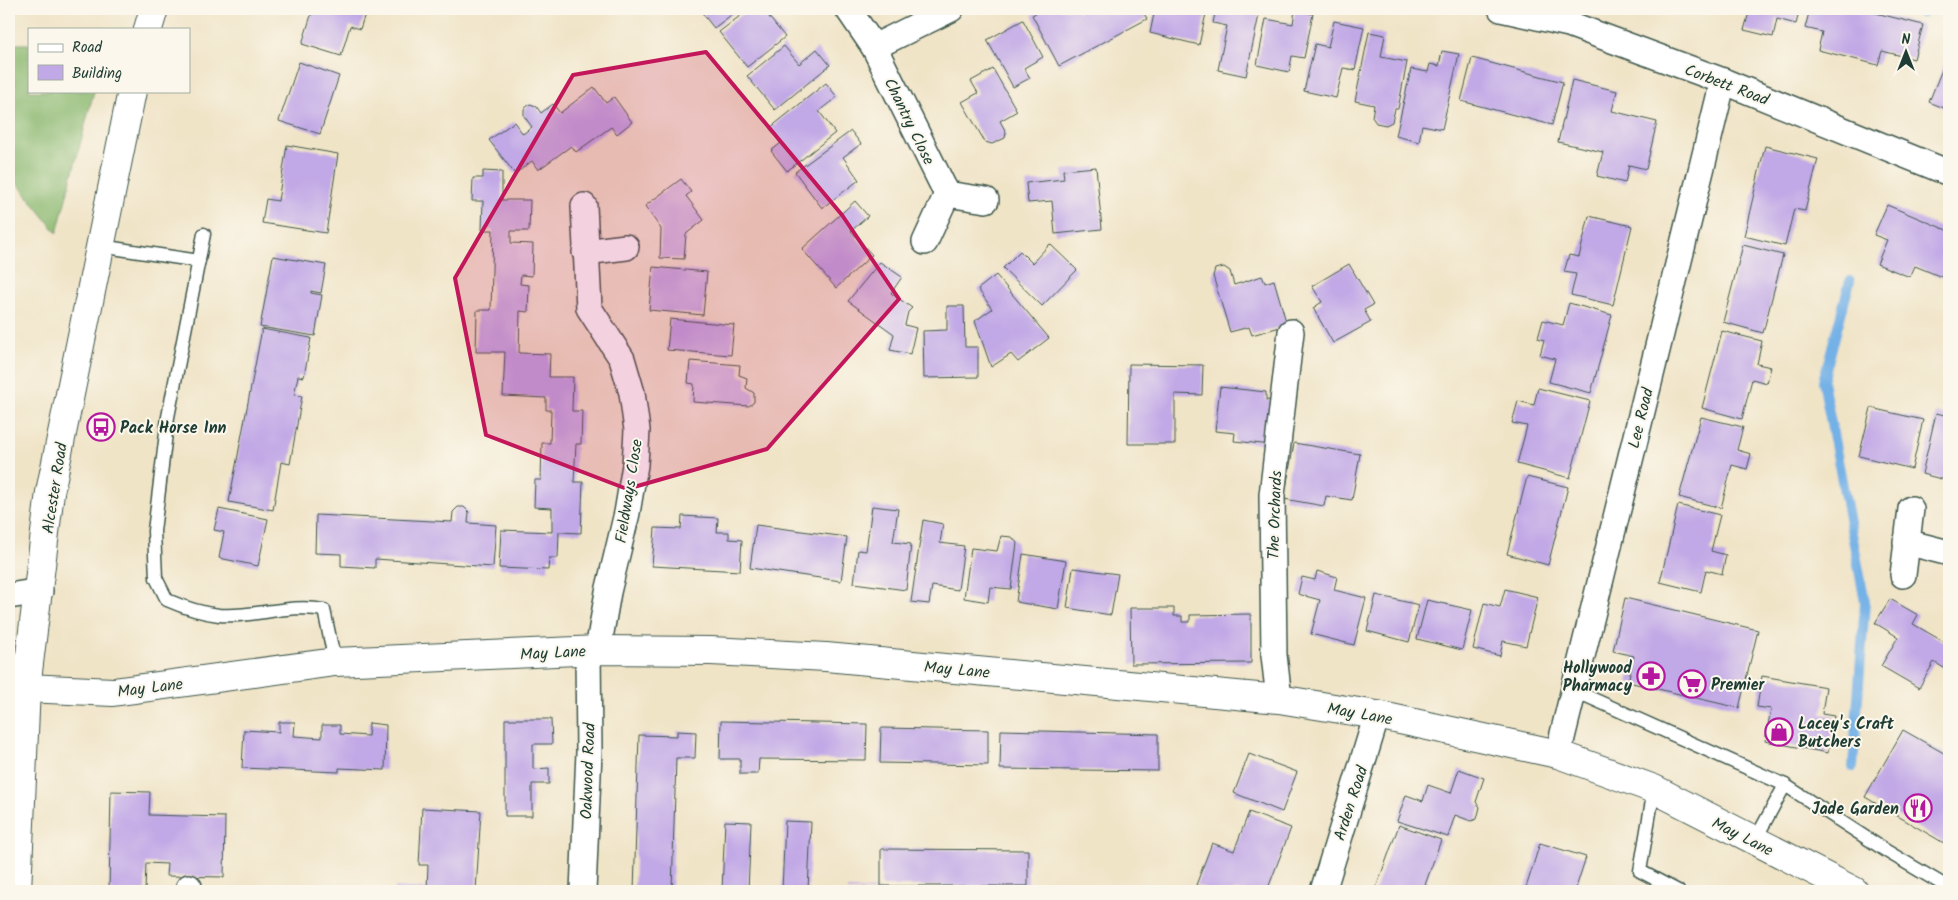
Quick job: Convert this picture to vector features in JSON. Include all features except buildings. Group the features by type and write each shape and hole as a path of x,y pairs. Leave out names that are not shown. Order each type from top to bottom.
{"street":[{"path":"148,28 154,9"},
{"name":"Chantry Close","path":"848,9 874,47 947,194"},
{"path":"874,47 951,9"},
{"name":"Corbett Road","path":"1501,9 1569,24 1723,81 1949,173"},
{"name":"Lee Road","path":"1558,754 1723,81"},
{"name":"Alcester Road","path":"18,891 26,688 40,591 50,492 132,92"},
{"path":"925,242 947,194 986,200"},
{"name":"Fieldways Close","path":"584,206 589,308 622,359 632,393 637,430 635,465 627,514 593,651"},
{"path":"585,252 626,247"},
{"name":"The Orchards","path":"1279,699 1274,655 1272,495 1291,332"},
{"path":"1903,575 1911,509"},
{"path":"1906,542 1949,553"},
{"path":"9,596 40,591"},
{"name":"May Lane","path":"26,688 113,692 335,662 593,651 711,652 826,657 1279,699 1378,715 1558,754 1654,790 1854,891"},
{"name":"Oakwood Road","path":"582,891 593,651"},
{"name":"Arden Road","path":"1323,891 1378,715"}],"lane":[{"path":"204,234 168,417 154,531 156,578 166,600 187,608 220,615 306,606 324,610 335,662"},
{"path":"100,246 199,261"},
{"path":"1573,690 1785,785 1888,852 1949,888"},
{"path":"1754,842 1785,785"},
{"path":"1654,790 1640,871 1678,891"}],"highlighted area":[{"path":"706,52 842,215 899,299 767,449 627,489 486,435 455,278 573,75"}],"green space":[{"path":"9,44 28,44 28,92 94,92 57,233 9,173"}],"waterway":[{"path":"1922,14 1924,9"},
{"path":"1850,281 1823,381 1865,602 1853,767"}],"place":[{"name":"Pack Horse Inn","path":"101,427"},
{"name":"Hollywood Pharmacy","path":"1651,676"},
{"name":"Premier","path":"1692,684"},
{"name":"Lacey's Craft Butchers","path":"1779,732"},
{"name":"Jade Garden","path":"1918,808"}]}
